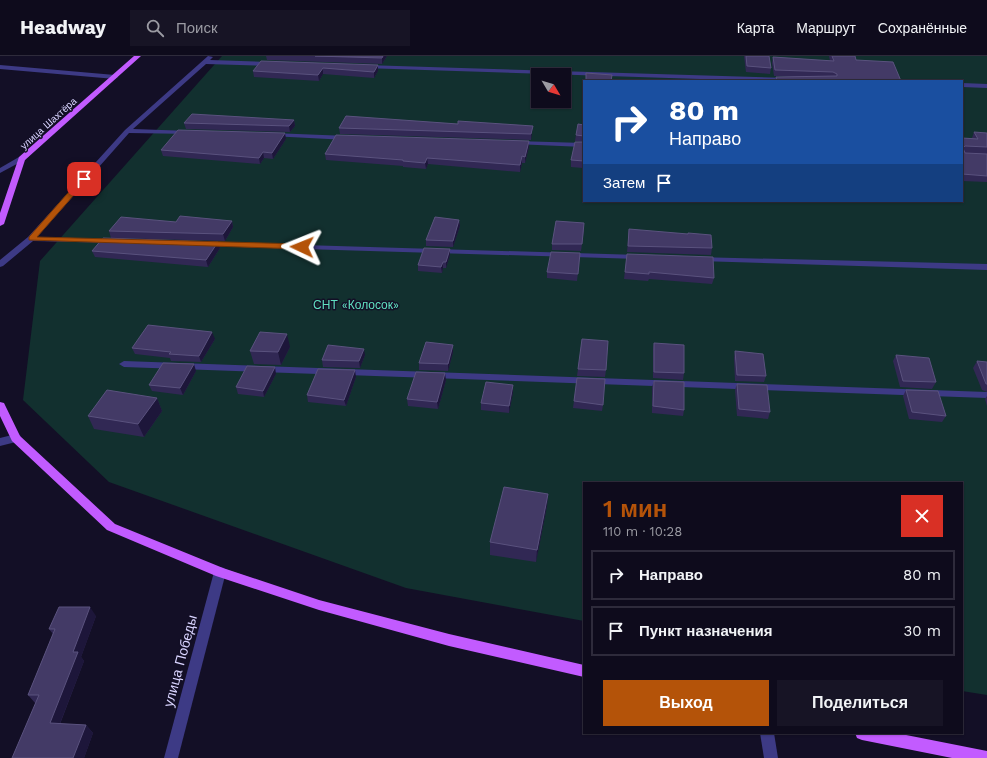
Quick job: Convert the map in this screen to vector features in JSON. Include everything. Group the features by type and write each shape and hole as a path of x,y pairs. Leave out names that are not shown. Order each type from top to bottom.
{"main road":[{"name":"улица Шахтёра","path":"0,224 22,159 138,56"},
{"path":"0,406 16,438 111,526 220,572 319,605 449,640 583,672"},
{"path":"867,734 987,758"}],"street":[{"path":"0,264 31,239 126,131 211,56"},
{"path":"206,62 277,64"},
{"path":"0,67 115,77"},
{"path":"356,67 799,80"},
{"path":"963,85 987,86"},
{"path":"126,131 198,133"},
{"path":"261,135 355,138"},
{"path":"505,142 583,145"},
{"path":"0,171 22,159"},
{"path":"31,239 119,241"},
{"path":"199,244 645,257"},
{"path":"692,258 987,267"},
{"path":"124,364 987,396"},
{"path":"0,442 16,438"},
{"name":"улица Победы","path":"171,758 220,572"},
{"path":"767,734 771,758"}],"green space":[{"name":"СНТ «Колосок»","path":"222,56 987,56 987,695 963,691 963,482 583,482 583,621 406,588 109,482 23,400 40,261"}],"building":[{"path":"315,56 383,56 382,58"},
{"path":"746,56 769,56 771,68 747,66"},
{"path":"832,56 855,56 856,60 893,62 901,80 777,80 776,77 837,76 837,74 833,72 775,70 773,57 834,61"},
{"path":"261,61 378,65 374,72 323,68 318,75 253,71"},
{"path":"586,73 612,75 611,80 586,80"},
{"path":"192,114 294,120 289,126 184,123"},
{"path":"346,116 458,124 458,121 533,126 531,134 339,128"},
{"path":"578,124 583,125 583,136 576,135"},
{"path":"178,130 285,133 272,153 263,152 259,158 161,150"},
{"path":"974,132 987,133 987,147 965,146 963,148 963,138 978,139"},
{"path":"336,135 529,141 525,157 522,156 520,165 427,158 425,163 325,154"},
{"path":"575,142 583,142 583,161 571,160"},
{"path":"963,148 965,153 987,154 987,176 963,174"},
{"path":"180,216 232,221 223,234 109,231 121,217 176,222"},
{"path":"435,217 459,220 453,241 426,240"},
{"path":"556,221 584,223 582,244 552,244"},
{"path":"629,229 711,235 712,248 628,246"},
{"path":"103,238 218,242 206,260 92,251"},
{"path":"424,248 450,249 446,262 443,262 441,267 418,265"},
{"path":"551,252 580,253 578,274 547,272"},
{"path":"627,254 713,257 714,278 649,272 649,274 625,272"},
{"path":"148,325 212,332 199,356 169,354 171,352 132,348"},
{"path":"260,332 287,334 278,352 250,351"},
{"path":"582,339 608,341 606,370 578,369"},
{"path":"426,342 453,345 448,364 419,363"},
{"path":"654,343 684,345 684,373 654,372"},
{"path":"328,345 364,349 359,361 322,360"},
{"path":"735,351 763,354 766,376 737,375"},
{"path":"896,355 929,358 936,382 903,381"},
{"path":"977,361 987,362 987,384 986,384"},
{"path":"163,363 194,364 180,388 149,385"},
{"path":"247,366 275,367 263,391 236,387"},
{"path":"318,369 355,370 344,400 307,395"},
{"path":"416,372 445,373 437,402 407,399"},
{"path":"577,378 605,379 603,405 574,401"},
{"path":"654,381 684,382 684,410 653,406"},
{"path":"486,382 513,385 509,406 481,403"},
{"path":"737,384 767,385 770,412 739,409"},
{"path":"107,390 157,398 138,424 88,416"},
{"path":"906,390 938,391 946,416 912,412"},
{"path":"504,487 548,494 537,550 490,542"},
{"path":"59,607 90,607 73,652 78,652 50,723 86,725 73,758 12,758 39,695 28,695 55,629 49,629"}],"route":[{"path":"84,179 31,239 302,247"}]}
